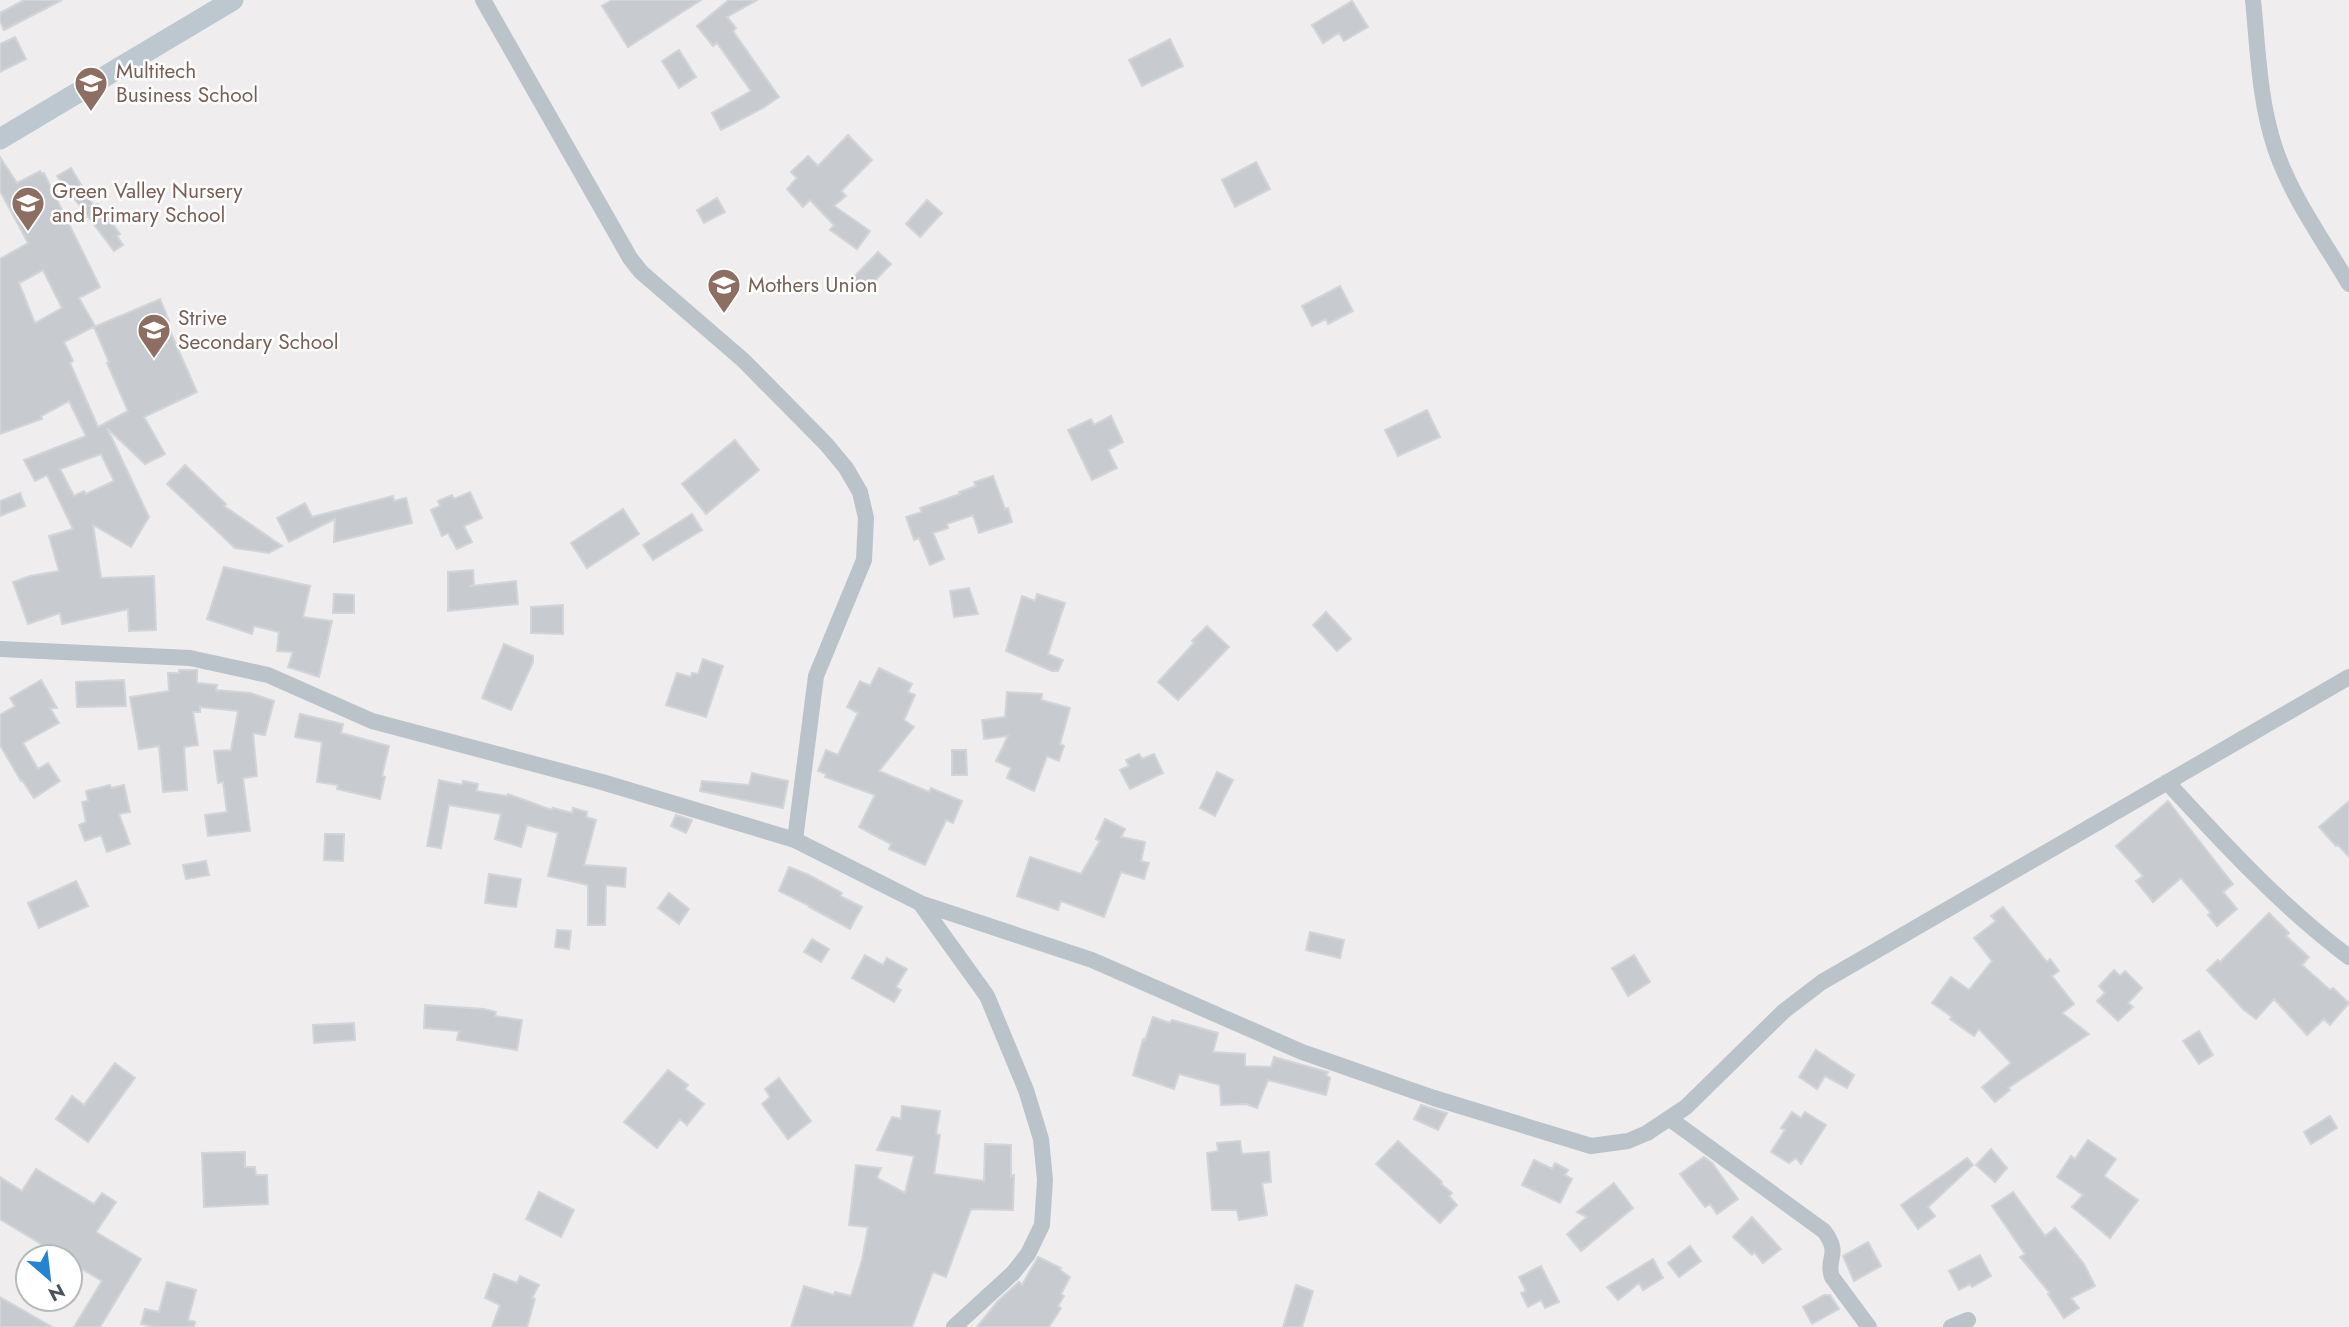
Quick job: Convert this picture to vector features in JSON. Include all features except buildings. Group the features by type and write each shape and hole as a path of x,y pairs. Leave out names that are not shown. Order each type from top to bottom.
{"street":[{"path":"0,139 233,0"},
{"path":"483,0 630,258 641,272 743,360 817,435 846,468 860,492 866,518 864,560 816,676 795,840"},
{"path":"2253,0 2264,107 2276,148 2289,181 2349,284"},
{"path":"0,649 190,658 268,675 372,721 602,782 795,840 920,903 1092,960 1301,1052 1434,1098 1591,1146 1628,1141 1670,1119 1686,1107 1783,1011 1822,982 2349,677"},
{"path":"2167,782 2246,868 2319,935 2349,957"},
{"path":"920,903 987,996 1027,1090 1041,1139 1045,1180 1042,1225 1028,1254 1013,1273 954,1327"},
{"path":"1670,1119 1824,1231 1833,1244 1834,1254 1830,1267 1832,1277 1869,1327"},
{"path":"1951,1327 1968,1320"}],"place":[{"name":"Multitech Business School","path":"91,113"},
{"name":"Green Valley Nursery and Primary School","path":"28,233"},
{"name":"Mothers Union","path":"724,315"},
{"name":"Strive Secondary School","path":"154,360"}]}
